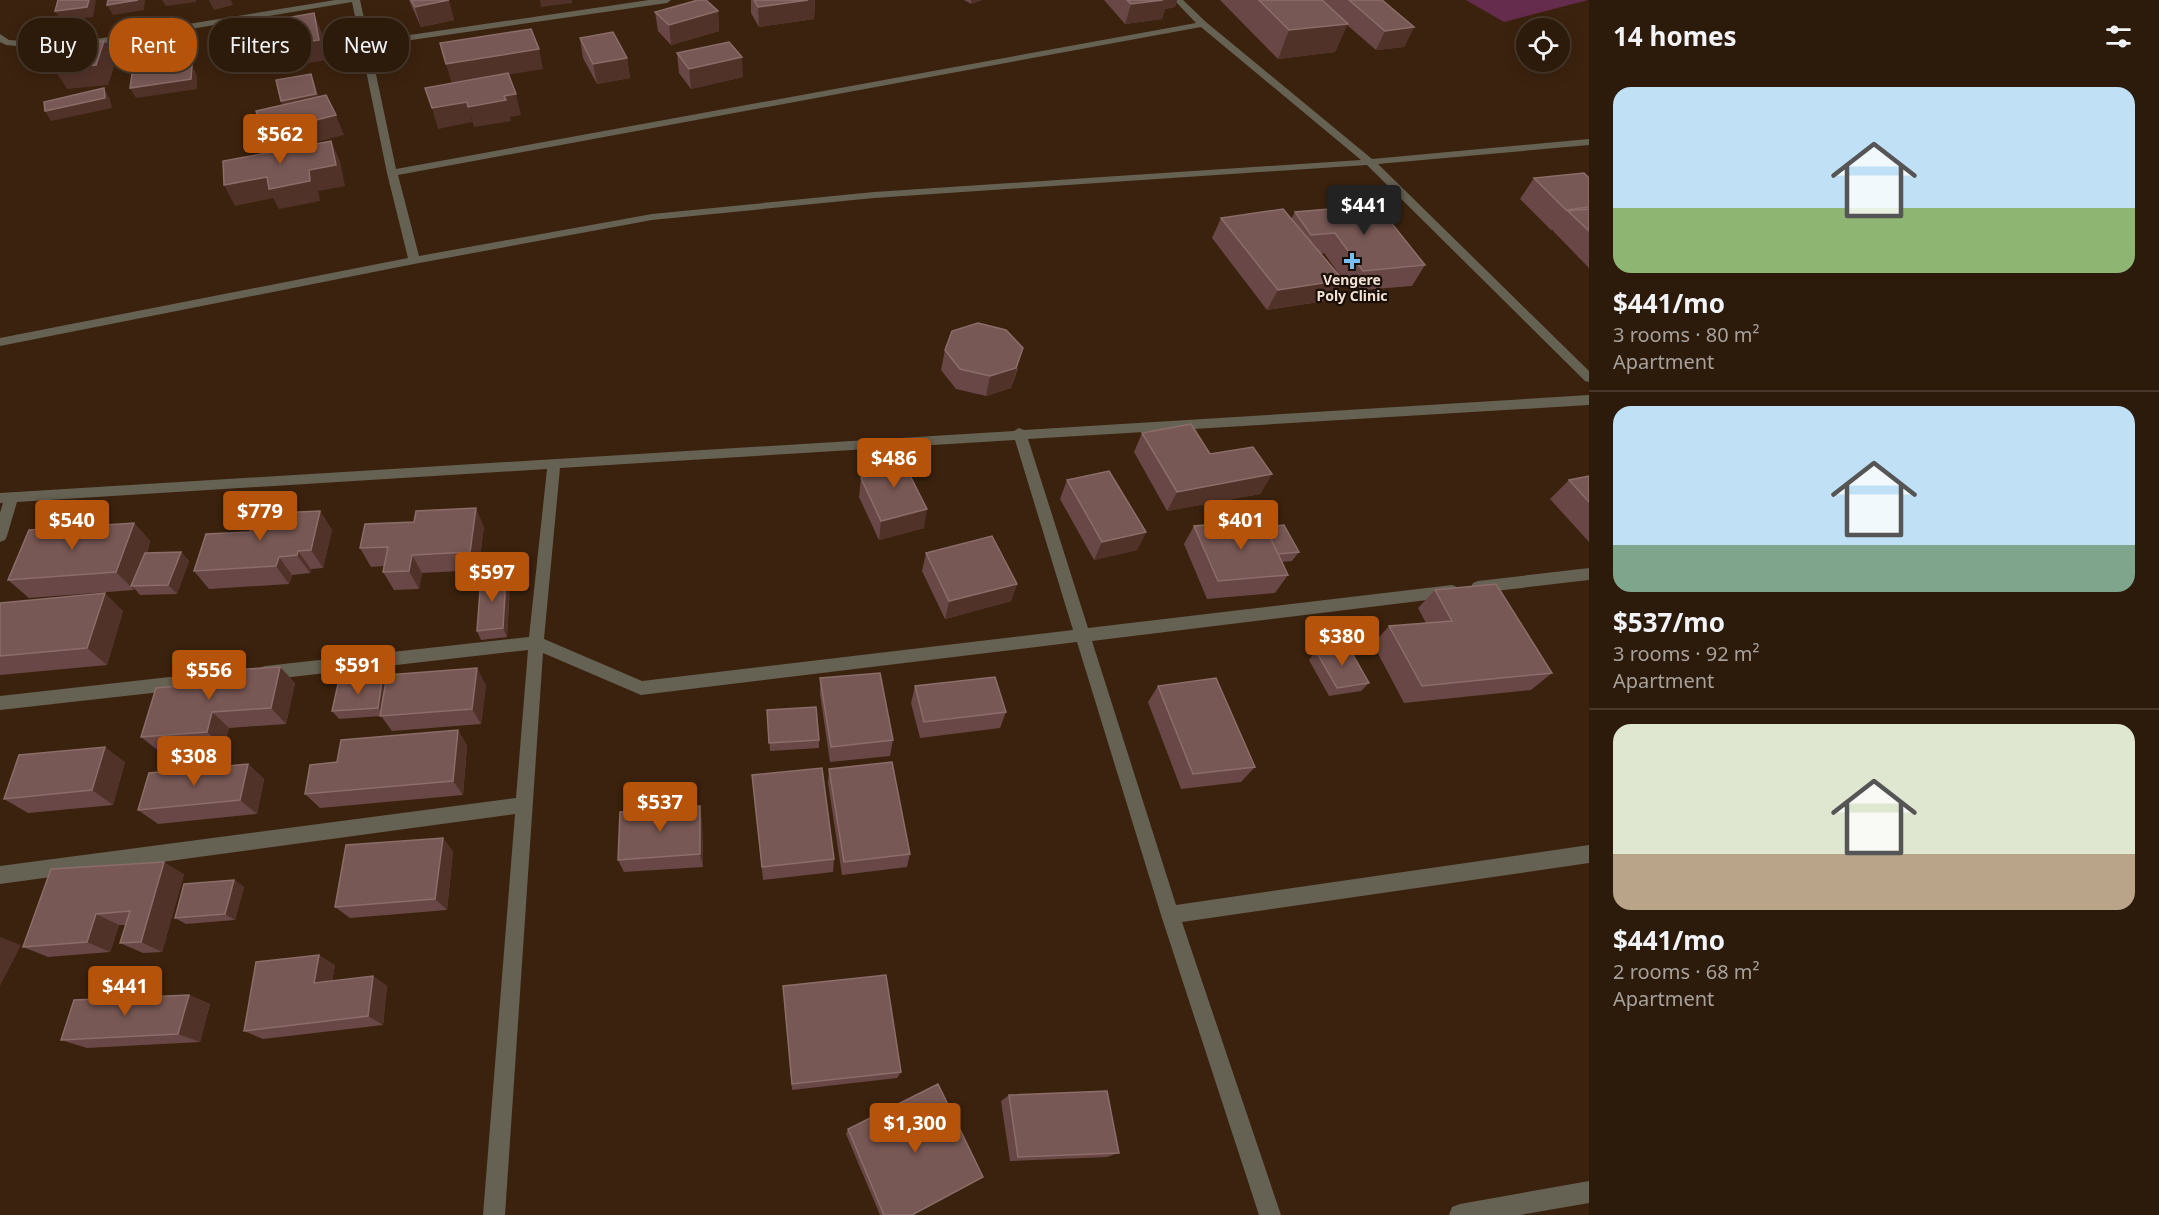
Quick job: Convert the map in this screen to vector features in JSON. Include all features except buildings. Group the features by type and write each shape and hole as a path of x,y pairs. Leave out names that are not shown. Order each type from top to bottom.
{"street":[{"path":"0,37 6,42 35,45 84,44 351,0"},
{"path":"356,0 360,18"},
{"path":"409,37 607,4 667,0"},
{"path":"1178,0 1203,24 1370,162 1589,378"},
{"path":"392,173 1203,24"},
{"path":"372,72 392,173 414,260"},
{"path":"0,342 414,260 664,215 874,195 1370,162 1589,142"},
{"path":"0,536 6,498 1019,433 1589,400"},
{"path":"1019,433 1170,915 1270,1215"},
{"path":"494,1215 536,643 554,463"},
{"path":"0,703 536,643 641,688 1589,574"},
{"path":"0,875 524,805"},
{"path":"1170,915 1589,854"},
{"path":"1460,1215 1589,1192"}],"shaded area":[{"path":"1466,0 1588,0 1516,18 1504,22"}],"place":[{"name":"Vengere Poly Clinic","path":"1352,261"}]}
